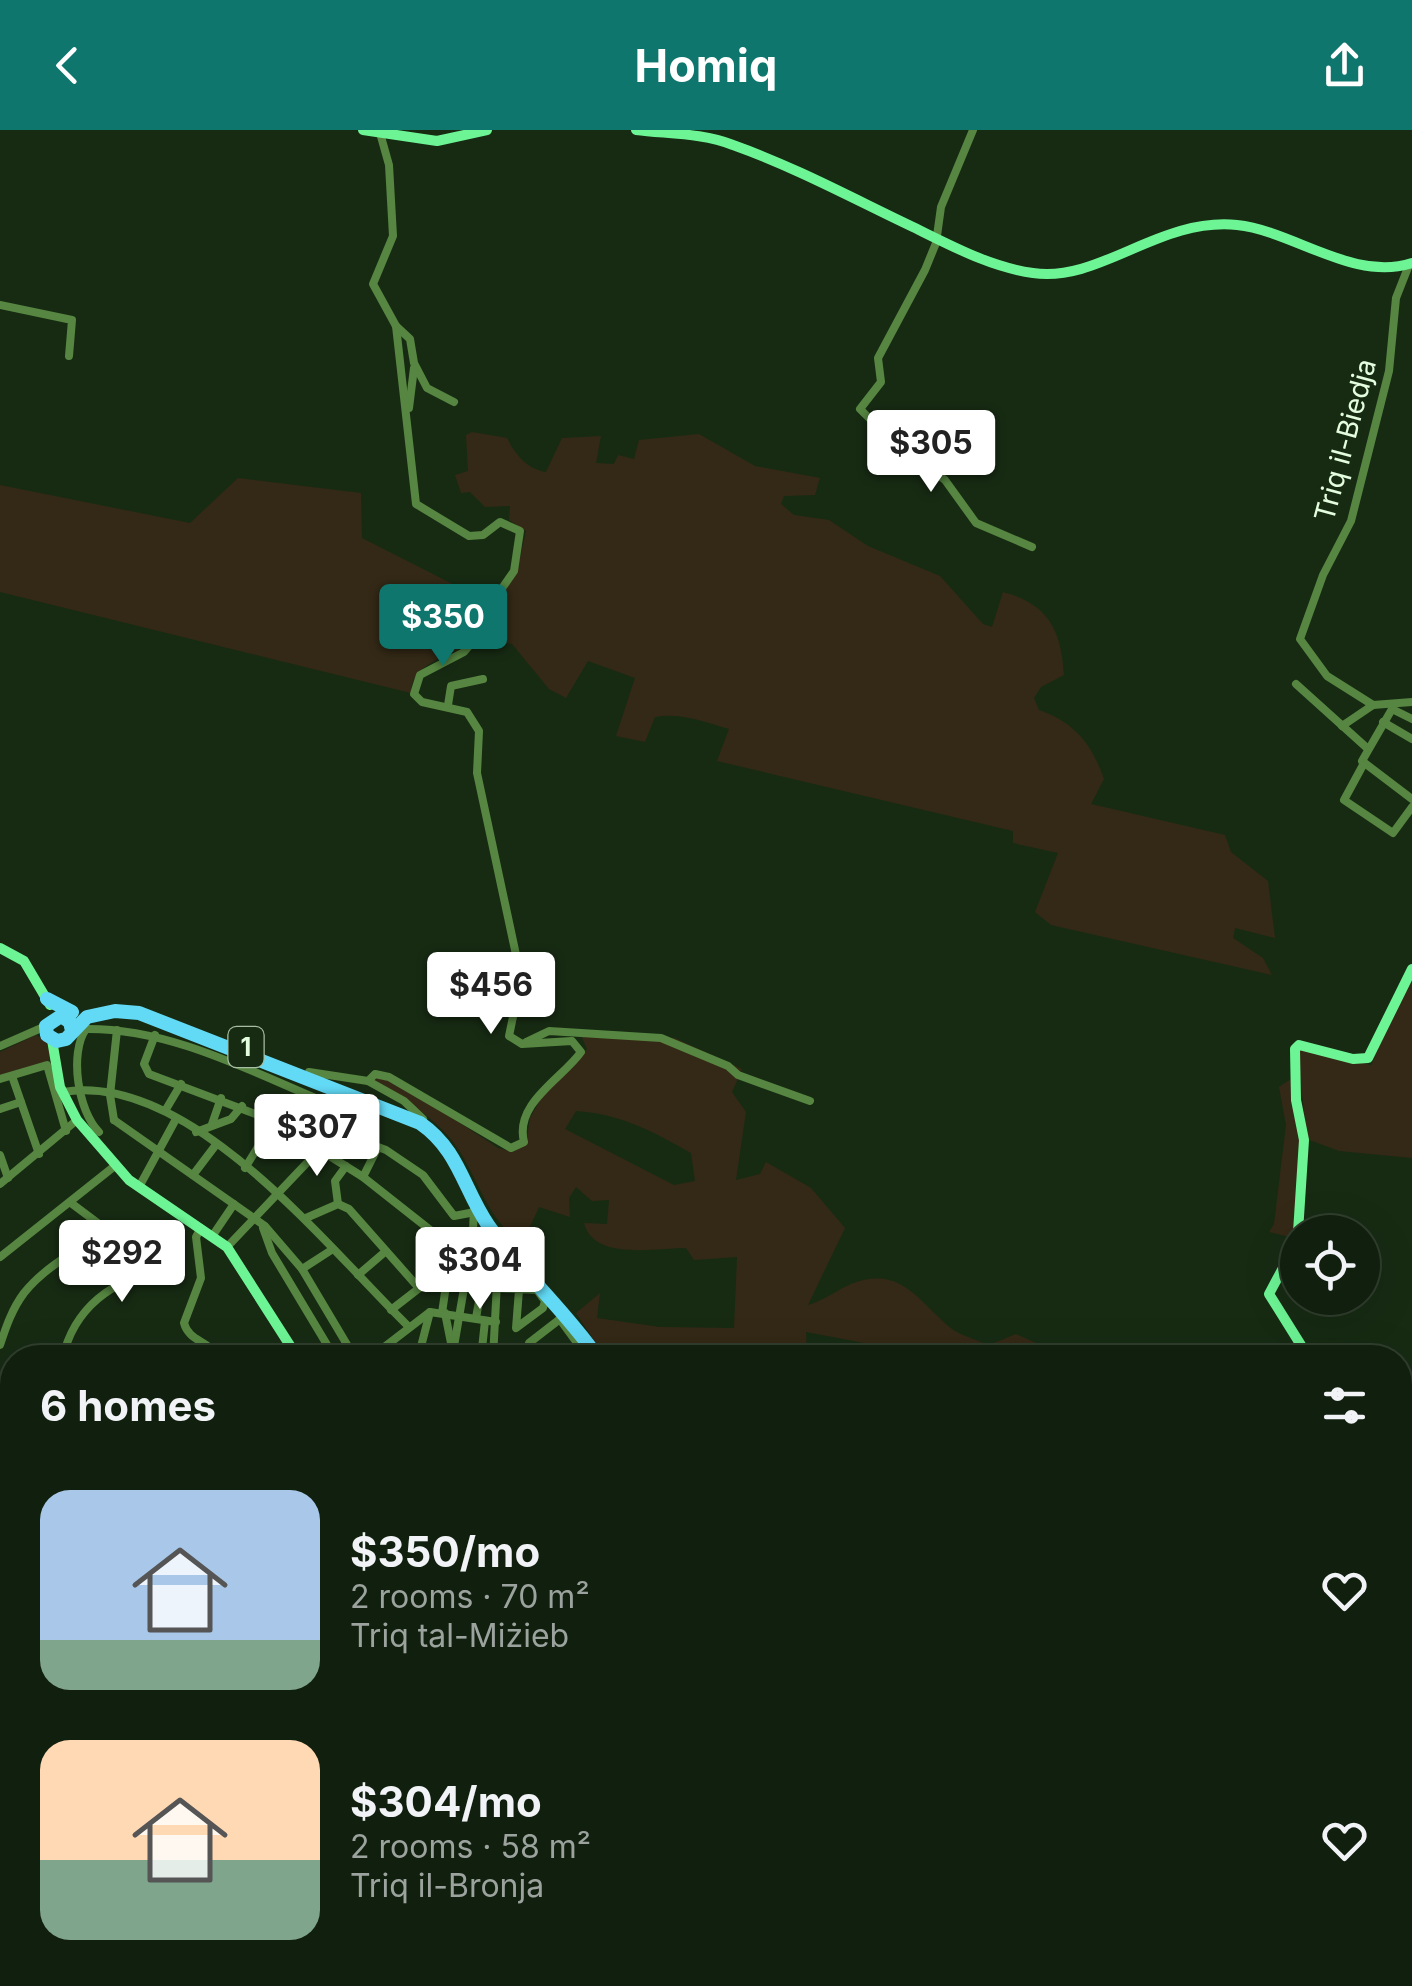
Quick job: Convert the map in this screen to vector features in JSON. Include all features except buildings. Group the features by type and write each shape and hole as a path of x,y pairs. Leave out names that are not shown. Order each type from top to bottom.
{"highway":[{"path":"47,999 59,1010 61,1027 102,1013"},
{"name":"1","path":"61,1027 108,1006 148,1010 423,1119 460,1157 490,1220 570,1310 593,1345"},
{"path":"102,1013 98,1020 110,1030"},
{"name":"1","path":"102,1013 158,1018 388,1108 440,1138 462,1168 490,1228 591,1345"}],"main road":[{"path":"362,130 404,133 436,141 487,130"},
{"path":"636,130 734,144 998,265 1043,274 1091,264 1182,228 1214,224 1257,228 1318,252 1367,264 1410,264"},
{"path":"0,949 24,962 47,999"},
{"path":"0,949 31,979 61,1027 63,1092 77,1120 96,1136 116,1165 139,1187 227,1247 262,1294 285,1345"},
{"path":"1299,1215 1304,1140 1296,1100 1295,1049 1299,1045 1353,1059 1368,1058 1412,969"},
{"path":"1280,1272 1268,1294 1280,1313"},
{"path":"1281,1315 1300,1345"}],"street":[{"path":"973,130 941,207 937,238 878,358 880,382 860,409 892,442 945,480 976,523 1032,547"},
{"path":"380,133 389,165 393,236 373,284 396,326 410,339 414,363 407,415"},
{"name":"Triq il-Biedja","path":"1373,705 1327,676 1300,639 1324,575 1351,521 1389,371 1396,298 1410,264"},
{"path":"0,305 72,320 69,356"},
{"path":"368,1080 380,1074 402,1082 500,1145 518,1148 535,1102 581,1052 572,1041 522,1044 509,1036 520,978 477,773 479,730 467,712 417,699 420,675 464,652 476,638 487,610 514,572 520,530 500,522 482,535 469,536 421,511 414,494 415,468 396,326"},
{"path":"414,363 432,394 442,393 445,401 454,402"},
{"path":"448,705 452,686 483,679"},
{"path":"1296,684 1367,748"},
{"path":"1342,726 1373,705 1412,702"},
{"path":"1362,763 1411,799 1393,834 1342,798 1391,710 1412,719"},
{"path":"1323,716 1342,726"},
{"path":"1383,722 1412,739"},
{"path":"61,1027 96,1136"},
{"path":"0,1046 61,1027 155,1036 337,1107"},
{"path":"110,1030 114,1120"},
{"path":"522,1044 549,1031 661,1038 728,1066 738,1076 796,1092 810,1101"},
{"path":"155,1036 144,1064 148,1074 221,1098 274,1122 346,1166 434,1234 448,1260 443,1313 452,1345"},
{"path":"0,1079 47,1064 66,1131"},
{"path":"309,1072 368,1080 423,1119"},
{"path":"12,1076 40,1154"},
{"path":"165,1112 182,1084"},
{"path":"63,1092 110,1089 165,1112 196,1132 280,1194 409,1327"},
{"path":"212,1124 221,1098"},
{"path":"0,1109 21,1102"},
{"path":"196,1132 231,1119 242,1106"},
{"path":"388,1108 429,1134 448,1152 462,1174 475,1212 455,1345"},
{"path":"139,1187 176,1119"},
{"path":"227,1247 258,1222 320,1149 332,1119"},
{"path":"0,1155 4,1181 77,1120"},
{"path":"96,1136 108,1120 114,1120 258,1222 302,1269 347,1345"},
{"path":"245,1168 274,1122"},
{"path":"193,1175 215,1146"},
{"path":"363,1178 378,1148 402,1158 423,1175 454,1216 475,1212"},
{"path":"0,1257 116,1165"},
{"path":"338,1204 335,1180 346,1166"},
{"path":"71,1202 112,1233"},
{"path":"213,1235 234,1204"},
{"path":"306,1218 338,1204 349,1209 418,1287"},
{"path":"258,1222 327,1345"},
{"path":"201,1228 196,1237 201,1278 184,1323 188,1334 208,1345"},
{"path":"246,1228 254,1237"},
{"path":"471,1256 483,1244 490,1228"},
{"path":"0,1345 9,1317 26,1290 72,1254 112,1233 126,1234"},
{"path":"483,1244 503,1243"},
{"path":"302,1269 333,1249"},
{"path":"358,1275 386,1251"},
{"path":"391,1310 448,1260 471,1256 498,1264 496,1288 486,1320 491,1345"},
{"path":"482,1345 486,1262"},
{"path":"67,1345 72,1330 92,1303 129,1280 162,1277 166,1269"},
{"path":"496,1288 536,1290 578,1345"},
{"path":"519,1290 516,1328 544,1308 545,1301"},
{"path":"0,1311 9,1317"},
{"path":"386,1345 430,1312 486,1320"},
{"path":"421,1345 430,1312"},
{"path":"529,1345 560,1319"}],"shaded area":[{"path":"472,432 507,438 522,460 546,472 562,438 601,436 596,463 614,464 618,455 634,459 639,440 699,434 755,466 820,478 815,495 784,496 781,504 794,515 829,520 868,546 940,576 983,624 992,627 1003,592 1031,604 1041,611 1055,632 1064,675 1041,687 1034,698 1039,710 1072,728 1094,755 1104,779 1091,804 1225,835 1231,852 1268,881 1275,938 1235,928 1233,938 1263,958 1272,975 1051,925 1035,912 1058,853 1013,843 1013,831 717,761 729,729 692,718 655,717 645,742 616,736 635,678 588,661 566,698 549,689 512,644 484,639 483,632 493,631 495,625 485,621 517,572 526,531 509,520 510,506 485,507 470,492 461,493 455,475 468,471 466,435"},
{"path":"238,478 361,493 362,538 486,601 468,645 423,668 411,693 0,592 0,485 190,523"},
{"path":"1412,971 1412,1158 1339,1151 1307,1139 1297,1047 1371,1065"},
{"path":"580,1033 675,1038 742,1069 732,1092 746,1112 736,1180 760,1174 766,1162 811,1188 845,1228 808,1305 851,1284 884,1279 908,1289 952,1329 989,1345 864,1345 806,1332 807,1345 597,1345 576,1313 600,1293 597,1318 660,1327 734,1328 737,1257 694,1260 686,1248 627,1250 600,1243 584,1223 607,1224 609,1200 592,1201 576,1187 569,1198 570,1217 539,1207 529,1229 506,1230 462,1155 434,1121 370,1083 376,1076 408,1089 498,1148 513,1152 526,1143 530,1118 548,1086 587,1049","holes":["576,1111 636,1125 691,1153 695,1181 674,1185 565,1129"]},
{"path":"36,1035 52,1044 55,1059 0,1075 0,1052"},
{"path":"1291,1079 1301,1143 1296,1215 1280,1215 1280,1235 1269,1232 1274,1224 1286,1125 1279,1087"},
{"path":"1016,1334 1040,1345 989,1345"}]}
